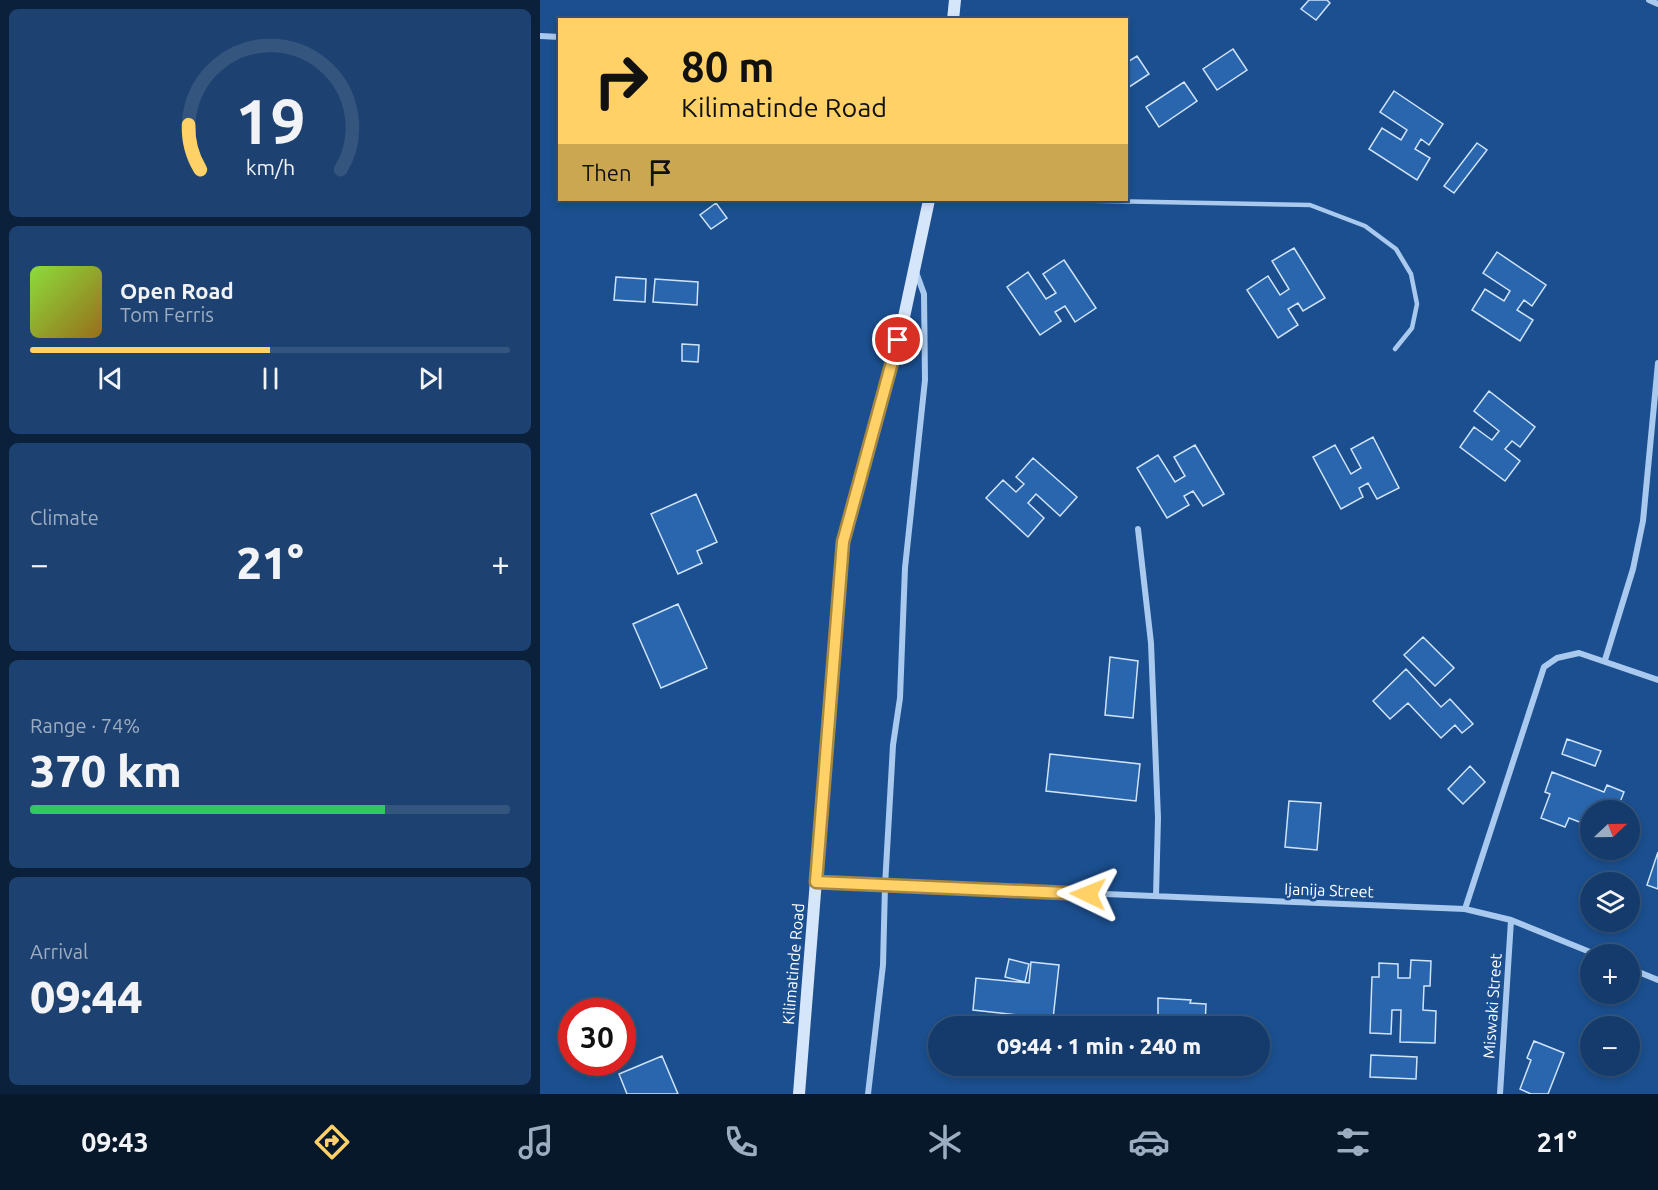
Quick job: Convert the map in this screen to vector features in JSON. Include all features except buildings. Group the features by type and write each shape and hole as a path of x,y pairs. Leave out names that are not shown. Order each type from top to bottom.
{"main road":[{"path":"953,18 955,0"},
{"name":"Kilimatinde Road","path":"799,1094 843,542 904,317 929,201"}],"street":[{"path":"1649,0 1658,4"},
{"path":"540,36 558,37"},
{"path":"868,1094 883,965 893,745 900,698 907,548 925,380 924,294 914,269"},
{"path":"1605,660 1633,569 1643,521 1658,363"},
{"path":"1138,529 1151,643 1158,818 1156,896"},
{"path":"1465,909 1544,667 1557,658 1579,653 1658,680"},
{"name":"Ijanija Street","path":"816,882 1465,909 1511,920 1580,948"},
{"name":"Miswaki Street","path":"1500,1094 1511,920"},
{"path":"1640,973 1658,980"}],"lane":[{"path":"1105,201 1310,205 1365,226 1396,249 1411,274 1417,304 1412,328 1395,349"}],"route":[{"path":"898,340 843,542 816,882 1088,894"}]}
